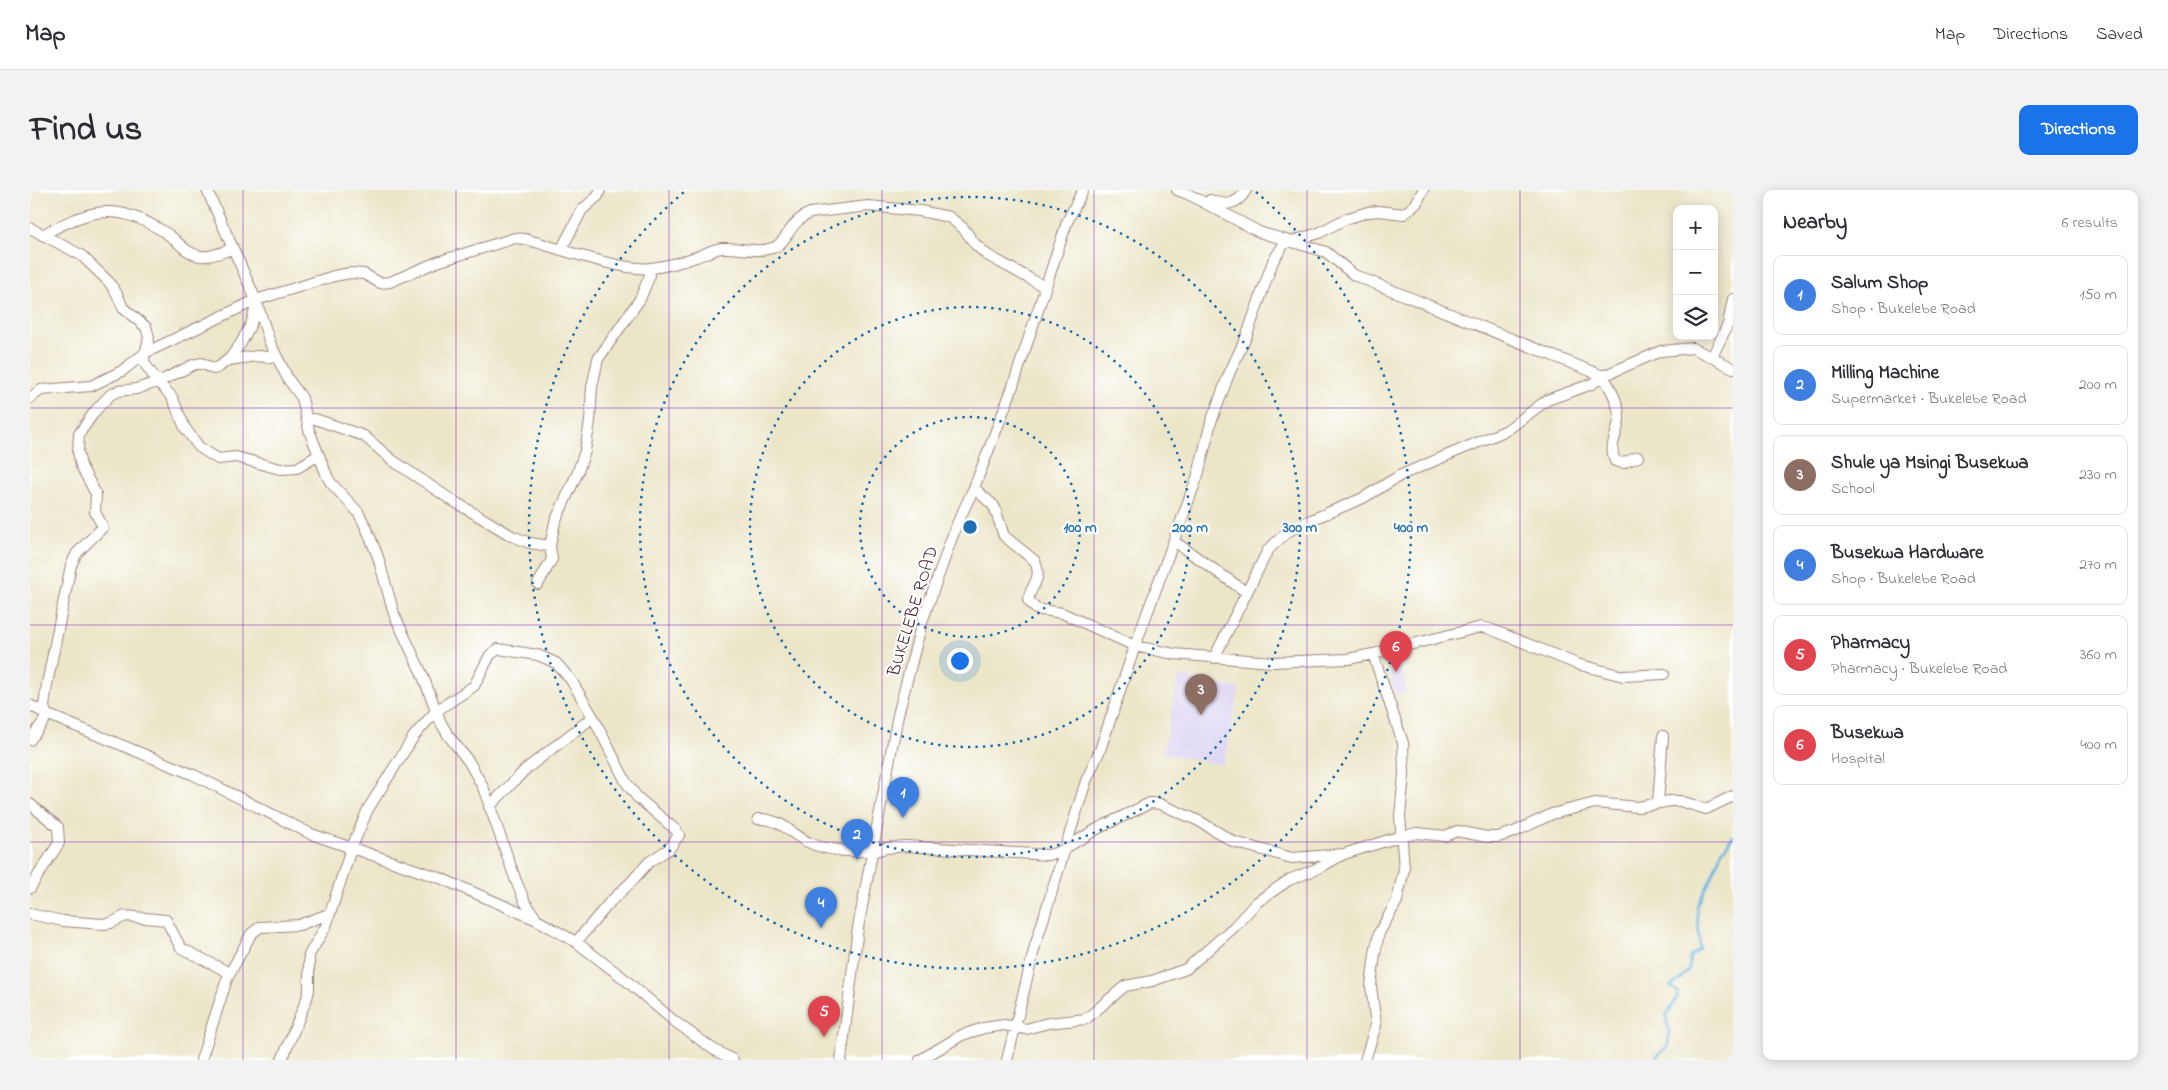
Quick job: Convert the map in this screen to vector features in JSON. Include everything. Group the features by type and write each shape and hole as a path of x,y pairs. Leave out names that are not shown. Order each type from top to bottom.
{"street":[{"path":"207,190 257,301 264,331 276,358 302,398 319,455 332,483 358,512 370,536 383,570 394,614 422,674 436,711 448,735 477,776 516,881 525,902 537,920"},
{"path":"561,250 582,210 598,196 600,190"},
{"name":"BUKELEBE ROAD","path":"841,1060 858,928 872,851 898,716 922,622 956,526 974,488 1012,389 1067,222 1083,190"},
{"path":"1177,190 1199,200 1235,221 1289,242 1326,252 1354,275 1603,376 1611,388 1619,419 1612,449 1614,461 1623,463 1638,457"},
{"path":"1199,200 1204,199 1226,205 1242,198 1246,190"},
{"path":"1007,1060 1035,946 1067,848 1086,781 1106,735 1135,646 1198,474 1211,422 1247,336 1273,261 1289,242 1319,233 1345,219 1368,212 1404,214 1416,204 1423,190"},
{"path":"30,398 41,390 92,386 122,371 145,353 257,301 334,276 364,274 380,283 390,282 437,262 508,238 525,239 616,264 649,268 680,262 722,248 762,250 773,247 780,244 790,228 802,217 810,213 868,206 920,211 949,218 963,228 975,244 988,255 1045,287"},
{"path":"42,235 77,217 90,213 110,212 122,213 148,222 167,234 184,250 195,254 207,256 234,249"},
{"path":"30,228 81,256 102,274 117,294 122,308 142,323 148,331 145,364 172,397 185,428 199,447 218,459 236,457 280,469 290,469 304,464 319,455"},
{"path":"538,584 552,559 550,546 555,522 577,474 585,450 590,421 592,387 598,359 640,299 650,275 649,268"},
{"path":"1712,357 1728,324 1733,299"},
{"path":"228,360 251,324 257,301"},
{"path":"1214,658 1268,550 1287,532 1310,520 1363,498 1401,475 1506,430 1547,400 1592,384 1603,376 1662,350 1693,348 1733,368"},
{"path":"30,740 44,721 46,714 44,706 47,684 71,565 77,553 103,527 95,512 96,494 81,466 78,452 79,434 95,411 110,395 158,382 194,365 201,364 214,368 228,360 258,356 276,358"},
{"path":"307,420 314,419 364,436 392,460 450,500 512,536 530,543 550,546"},
{"path":"974,488 994,506 1004,536 1036,561 1038,566 1037,582 1028,600 1032,607 1043,611 1062,613 1135,646 1174,654 1214,658 1272,662 1328,660 1372,654 1481,627 1577,664 1623,676 1664,674"},
{"path":"1174,542 1246,592"},
{"path":"282,1060 307,998 310,955 324,931 351,849 368,809 406,747 436,711 474,686 493,652 498,649 538,655 556,663 571,680 593,717 626,782 637,796 676,830 679,835 669,849 649,862 613,899 576,942"},
{"path":"1365,1060 1376,1025 1371,994 1371,972 1379,933 1393,909 1401,890 1404,869 1400,816 1404,774 1403,743 1372,654"},
{"path":"30,705 46,714 188,772 294,827 351,849 440,878 537,920 576,942 622,977 667,1016 713,1049 733,1060"},
{"path":"489,807 526,769 593,717"},
{"path":"1658,803 1663,736"},
{"path":"920,1060 968,1032 995,1026 1014,1026 1026,1029 1048,1023 1086,1019 1125,986 1152,981 1181,971 1234,927 1253,905 1289,880 1321,867 1344,854 1417,833 1445,836 1457,831 1493,837 1514,832 1552,814 1583,805 1615,804 1638,807 1670,800 1680,801 1706,810 1733,796"},
{"path":"758,819 769,819 779,822 805,840 820,846 862,852 905,846 1048,855 1067,848 1097,829 1150,803 1165,806 1199,821 1234,842 1283,856 1292,858 1344,854"},
{"path":"30,804 58,827 60,838 30,888"},
{"path":"30,914 63,921 103,924 111,923 125,916 166,920 180,947 230,973"},
{"path":"201,1060 230,973 251,934 256,929 268,926 299,925 329,914"}],"shaded area":[{"path":"1398,650 1406,692 1395,694 1387,652"},
{"path":"1179,676 1239,689 1223,765 1163,753"}],"waterway":[{"path":"1653,1060 1668,1046 1669,1031 1666,1016 1677,998 1678,992 1670,986 1680,980 1689,969 1690,957 1700,949 1697,906 1711,879 1721,853 1733,836"}],"place":[{"name":"Busekwa","path":"1396,672"},
{"name":"Shule ya Msingi Busekwa","path":"1201,715"},
{"name":"Salum Shop","path":"903,818"},
{"name":"Milling Machine","path":"857,860"},
{"name":"Busekwa Hardware","path":"821,928"},
{"name":"Pharmacy","path":"824,1037"}]}
